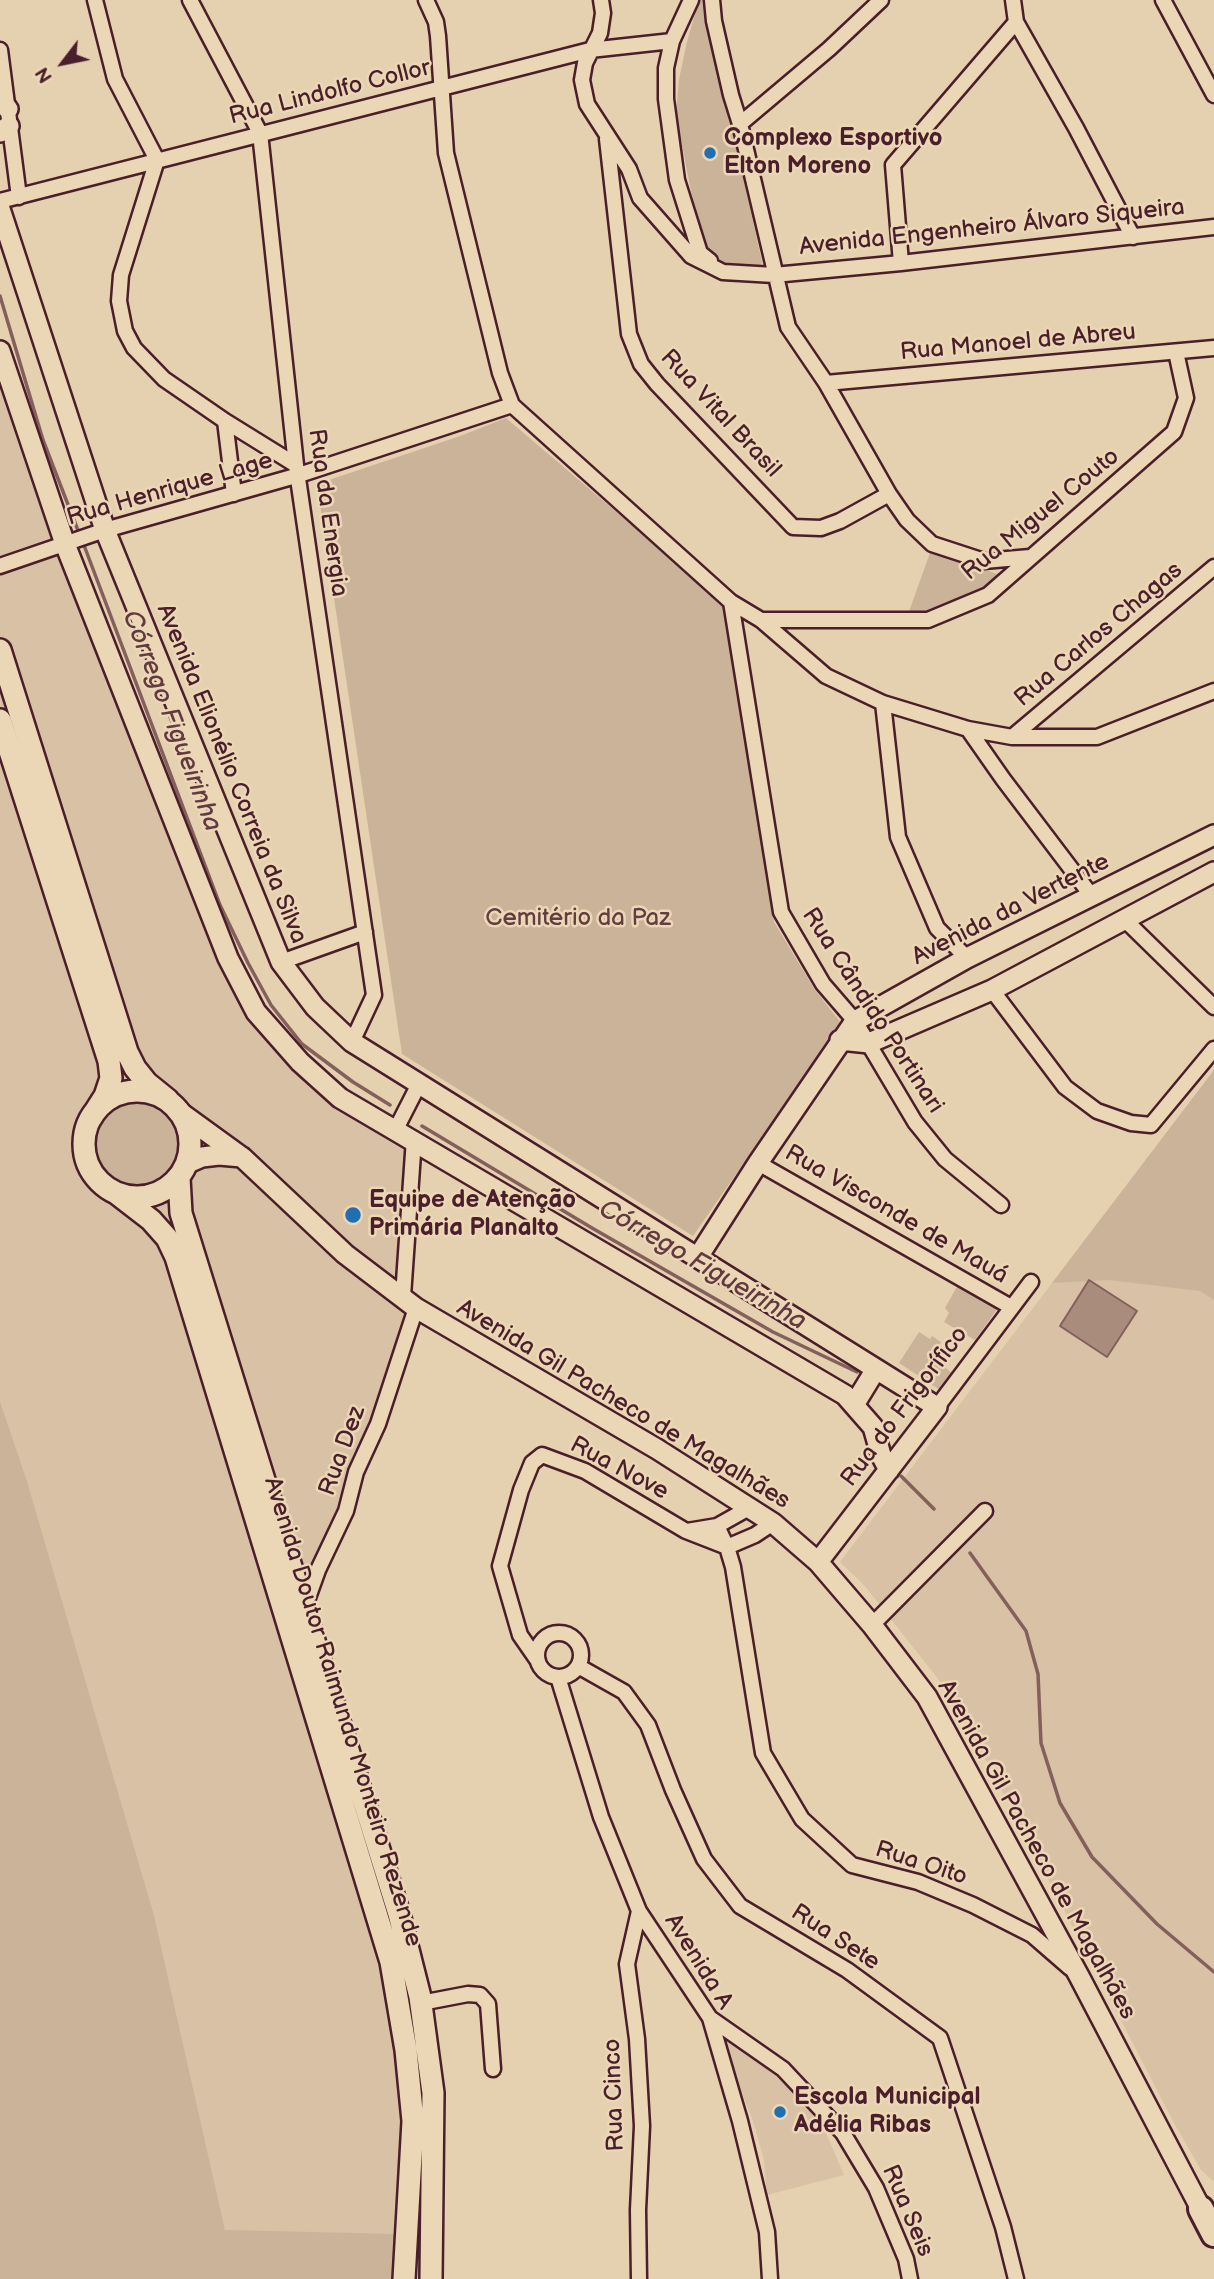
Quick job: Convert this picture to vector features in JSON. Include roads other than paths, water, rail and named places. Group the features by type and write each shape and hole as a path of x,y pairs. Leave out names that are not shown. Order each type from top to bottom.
{"highway":[{"path":"1207,2212 1214,2234"}],"main road":[{"path":"0,650 127,1052 147,1083 175,1107"},
{"name":"Avenida Doutor Raimundo Monteiro Rezende","path":"0,720 108,1060 111,1078 105,1096 91,1118 85,1134 85,1152 90,1169 101,1184 150,1220 167,1238 176,1258 391,1962 406,2050 413,2122 404,2279"},
{"path":"91,1118 100,1105 127,1091 149,1091 175,1107"},
{"name":"Avenida Doutor Raimundo Monteiro Rezende","path":"175,1107 189,1129 191,1146 183,1170 181,1213 399,1914 421,2003 433,2093 431,2279"},
{"path":"116,1193 147,1197 162,1192 183,1170"}],"street":[{"path":"96,0 115,79 157,160 121,275 119,301 123,322 134,348 164,379 297,470"},
{"name":"Rua da Energia","path":"190,0 260,133 297,470 374,995 352,1042"},
{"path":"426,0 436,22 438,36 446,153 500,373 512,405 731,602 761,620 826,676 883,703 968,729 1012,737 1097,737 1214,691"},
{"path":"601,0 603,20 600,33 590,50 582,80 583,94 591,112 629,169 640,198 691,256 723,272"},
{"path":"691,0 673,41 666,68 666,99 677,180 701,253 723,272"},
{"path":"712,0 714,21 731,95 788,327 826,383 889,494 907,520 932,544 984,561 1031,557"},
{"path":"740,124 829,49 881,0"},
{"path":"1013,0 1016,22 1133,237"},
{"path":"1163,0 1214,95"},
{"path":"901,263 893,165 1016,22"},
{"name":"Rua Lindolfo Collor","path":"0,201 590,50 673,41"},
{"path":"0,50 4,117 19,197"},
{"name":"Rua Vital Brasil","path":"607,138 629,334 641,364 793,527 821,528 840,521 889,494"},
{"name":"Avenida Elionélio Correia da Silva","path":"0,209 105,530 281,962 315,1007 352,1042 937,1407"},
{"name":"Avenida Engenheiro Álvaro Siqueira","path":"723,272 774,275 1214,227"},
{"name":"Rua Manoel de Abreu","path":"826,383 1214,348"},
{"path":"0,351 65,544 228,958 256,1012 300,1062 340,1098 414,1139 845,1395 873,1427 881,1455 889,1470"},
{"name":"Rua Miguel Couto","path":"761,620 928,621 988,595 1174,432 1186,398 1176,352"},
{"name":"Rua Henrique Lage","path":"0,566 105,530 233,494 297,470 512,405"},
{"path":"225,421 233,494"},
{"name":"Rua Carlos Chagas","path":"1012,737 1214,567"},
{"name":"Rua Cândido Portinari","path":"731,602 781,912 823,984 855,1021 915,1122 945,1158 1001,1205"},
{"path":"883,703 898,837 937,928 967,958"},
{"path":"968,729 1091,895"},
{"name":"Avenida da Vertente","path":"698,1256 855,1021 967,958 1214,835"},
{"path":"840,1041 869,1043 992,990 1214,872"},
{"path":"1125,920 1214,1007"},
{"path":"281,962 365,932"},
{"path":"992,990 1065,1087 1097,1111 1131,1123 1151,1125 1214,1049"},
{"path":"396,1129 419,1084"},
{"name":"Avenida Gil Pacheco de Magalhães","path":"175,1107 243,1158 345,1254 409,1302 657,1449 773,1522 818,1562 872,1625 927,1697 1207,2212"},
{"path":"409,1302 414,1139"},
{"path":"183,1170 202,1157 219,1155 243,1158"},
{"name":"Rua Visconde de Mauá","path":"758,1163 1011,1307"},
{"name":"Rua do Frigorífico","path":"818,1562 1031,1282"},
{"name":"Rua Dez","path":"305,1606 318,1570 346,1511 356,1472 378,1424 409,1302"},
{"path":"854,1405 876,1369"},
{"name":"Rua Nove","path":"538,1661 520,1634 500,1566 521,1490 532,1462 542,1455 585,1471 686,1531 727,1547"},
{"name":"Rua Nove","path":"686,1531 717,1527 749,1508"},
{"path":"872,1625 985,1511"},
{"path":"727,1547 755,1535 773,1522"},
{"name":"Rua Oito","path":"717,1527 733,1567 763,1752 802,1819 852,1865 918,1882 973,1905 1032,1935 1079,1976"},
{"path":"562,1632 575,1639 579,1645 581,1660 578,1666 569,1675 558,1677 545,1672 538,1661 538,1647 542,1640 547,1635 562,1632"},
{"name":"Rua Sete","path":"578,1666 624,1692 648,1725 704,1859 740,1906 847,1970 940,2038 1003,2227 1016,2279"},
{"name":"Avenida A","path":"558,1677 601,1817 639,1911 710,2018 740,2121 767,2232 769,2279"},
{"name":"Rua Cinco","path":"639,1911 626,1964 637,2039 642,2126 638,2210 639,2279"},
{"path":"421,2003 467,1994 480,1995 488,2004 493,2069"},
{"name":"Rua Seis","path":"710,2018 783,2069 843,2133 876,2188 906,2259 909,2279"}],"waterway":[{"name":"Córrego Figueirinha","path":"0,296 43,440 79,533"},
{"name":"Córrego Figueirinha","path":"82,540 220,905 248,963 271,1005 302,1044 353,1082 390,1105"},
{"name":"Córrego Figueirinha","path":"422,1126 773,1332 857,1372"},
{"name":"Córrego Figueirinha","path":"901,1476 934,1509"},
{"name":"Córrego Figueirinha","path":"970,1553 1026,1631 1038,1674 1041,1743 1060,1803 1092,1857 1157,1924 1214,1972"}],"place":[{"name":"Complexo Esportivo Elton Moreno","path":"710,153"},
{"name":"Equipe de Atenção Primária Planalto","path":"353,1215"},
{"name":"Escola Municipal Adélia Ribas","path":"780,2112"}],"park label":[{"name":"Cemitério da Paz","path":"578,919"}]}
